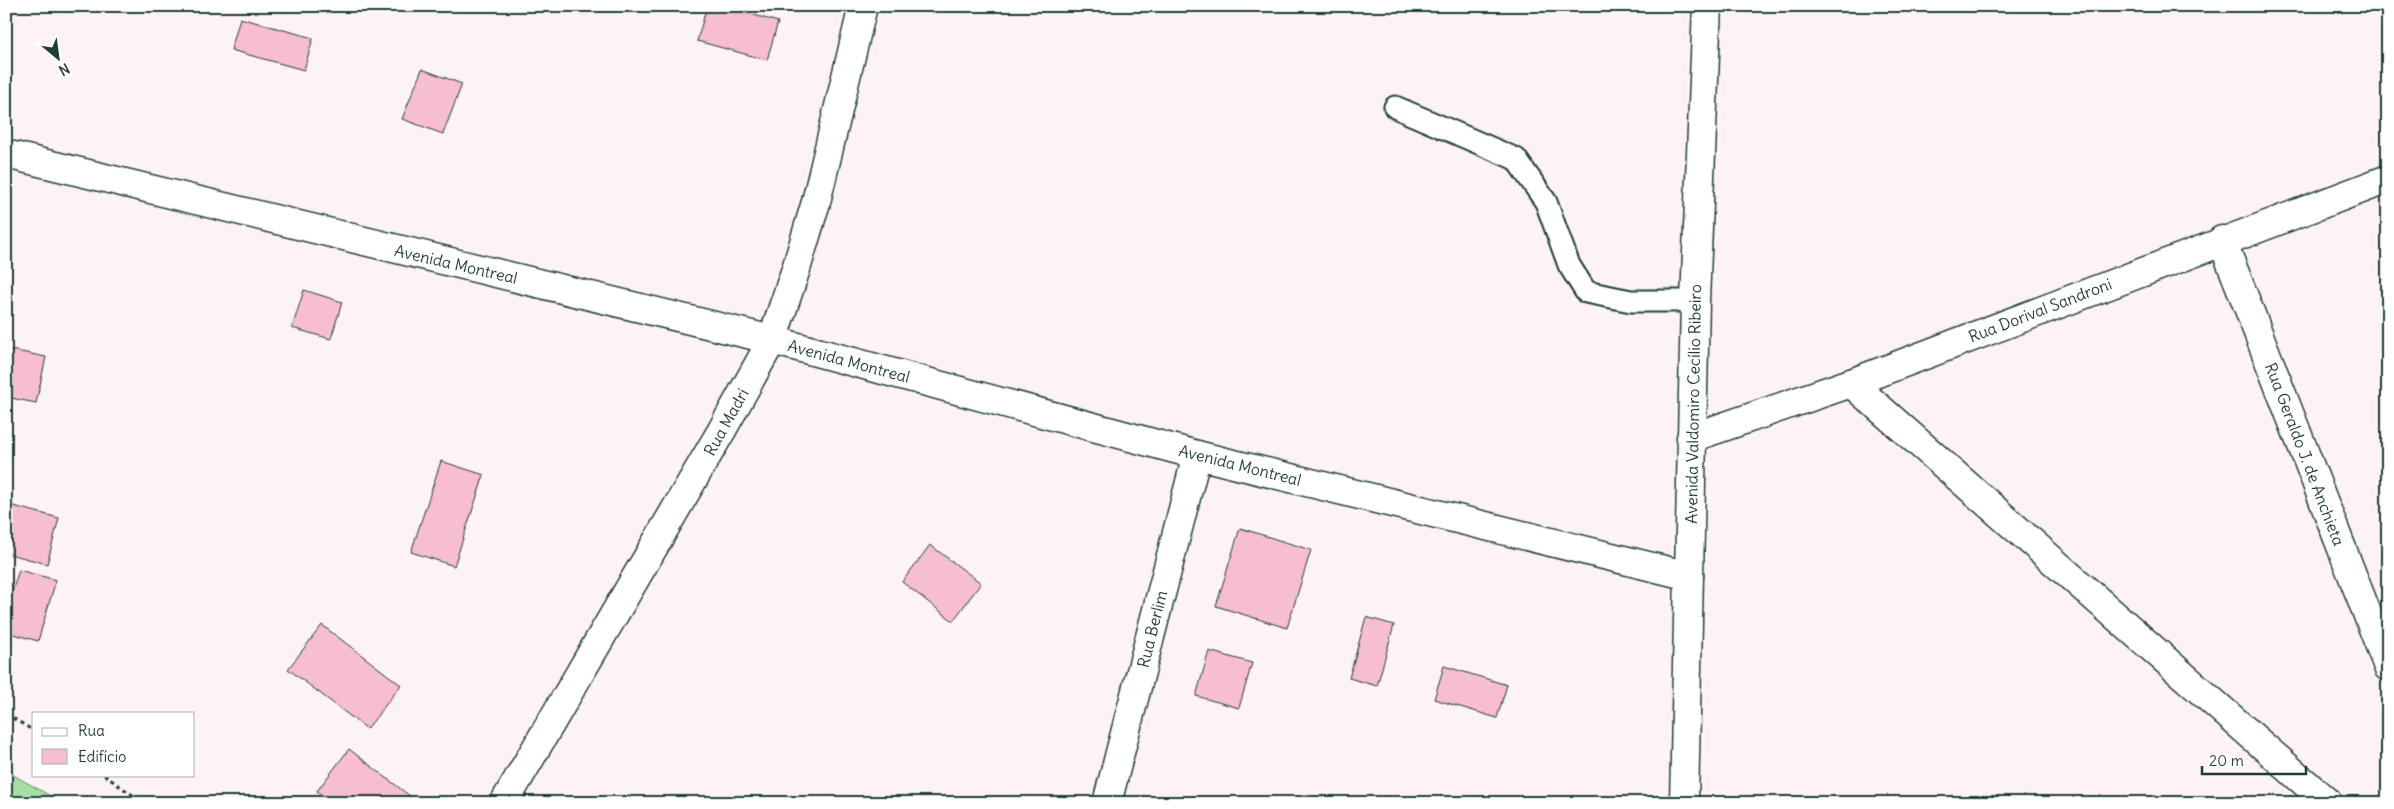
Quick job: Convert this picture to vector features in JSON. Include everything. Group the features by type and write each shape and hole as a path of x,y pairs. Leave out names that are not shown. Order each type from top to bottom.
{"street":[{"name":"Rua Madri","path":"504,803 722,430 772,340 816,202 863,6"},
{"name":"Avenida Valdomiro Cecílio Ribeiro","path":"1684,803 1690,576 1691,438 1707,6"},
{"name":"Avenida Montreal","path":"6,154 772,340 1197,455 1690,576"},
{"name":"Rua Dorival Sandroni","path":"1691,438 1851,382 2222,240 2388,179"},
{"name":"Rua Geraldo J. de Anchieta","path":"2222,240 2388,667"},
{"path":"1851,382 2328,803"},
{"name":"Rua Berlim","path":"1107,803 1197,455"}],"lane":[{"path":"1395,107 1516,159 1546,202 1569,265 1586,292 1631,301 1695,301"}],"path":[{"path":"6,714 32,730"},
{"path":"105,776 144,803"}],"green space":[{"path":"6,771 63,803 19,803 6,785"}],"building":[{"path":"707,6 723,6 778,22 767,60 697,41"},
{"path":"240,18 313,38 304,70 231,50"},
{"path":"422,69 462,84 443,134 402,119"},
{"path":"304,290 342,302 331,339 292,328"},
{"path":"6,349 46,357 36,403 6,397"},
{"path":"441,461 484,475 454,566 411,552"},
{"path":"6,504 59,518 47,564 6,553"},
{"path":"1240,528 1311,550 1287,628 1216,606"},
{"path":"930,545 981,583 953,621 902,582"},
{"path":"19,570 56,580 38,641 6,632 6,611"},
{"path":"1366,617 1394,625 1377,686 1349,678"},
{"path":"322,625 401,685 367,729 288,669"},
{"path":"1209,651 1252,663 1239,708 1196,696"},
{"path":"1444,666 1507,685 1497,718 1434,699"},
{"path":"349,749 419,803 332,803 317,791"}]}
